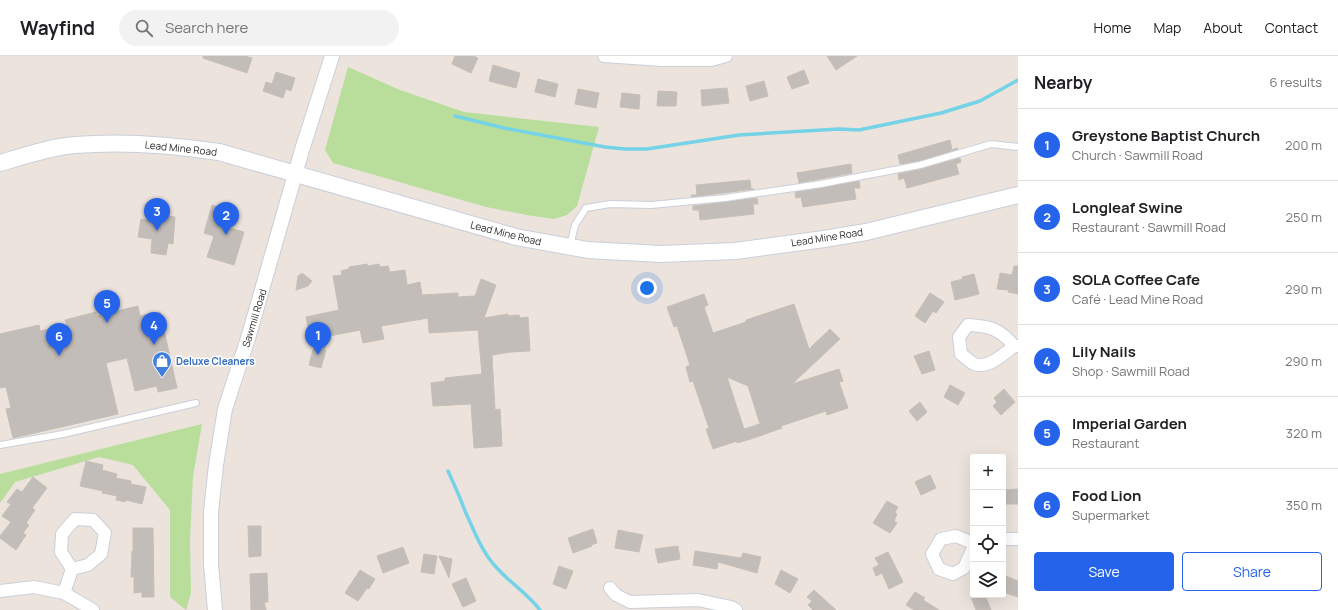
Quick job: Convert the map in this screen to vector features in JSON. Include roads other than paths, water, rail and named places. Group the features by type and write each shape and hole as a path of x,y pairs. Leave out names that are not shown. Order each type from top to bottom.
{"main road":[{"name":"Lead Mine Road","path":"0,163 74,145 134,144 179,146 219,152 516,237 588,250 660,254 735,250 866,232 1018,195"}],"street":[{"name":"Sawmill Road","path":"215,610 211,564 210,512 216,465 226,409 331,56"},
{"path":"604,56 662,60 711,60 726,56"},
{"path":"970,542 956,536 941,539 932,554 939,569 953,574 964,568 970,555"},
{"path":"1006,539 1018,539"},
{"path":"64,593 72,569"},
{"path":"0,591 34,587 64,593 93,610"},
{"path":"610,588 616,595 630,602 698,600 731,607 736,610"}],"lane":[{"path":"570,247 575,225 586,208 610,204 651,205 725,198 821,184 920,165 991,144 1018,147"},
{"path":"0,445 63,434 196,403"}],"waterway":[{"path":"455,116 504,128 605,147 647,149 739,135 839,129 859,130 941,113 980,101 1018,80"},
{"path":"448,471 475,533 486,554 501,573 530,598 540,610"}],"place":[{"name":"SOLA Coffee Cafe","path":"157,231"},
{"name":"Longleaf Swine","path":"226,235"},
{"name":"Imperial Garden","path":"107,323"},
{"name":"Lily Nails","path":"154,345"},
{"name":"Greystone Baptist Church","path":"318,355"},
{"name":"Food Lion","path":"59,356"},
{"name":"Deluxe Cleaners","path":"162,378"}]}
